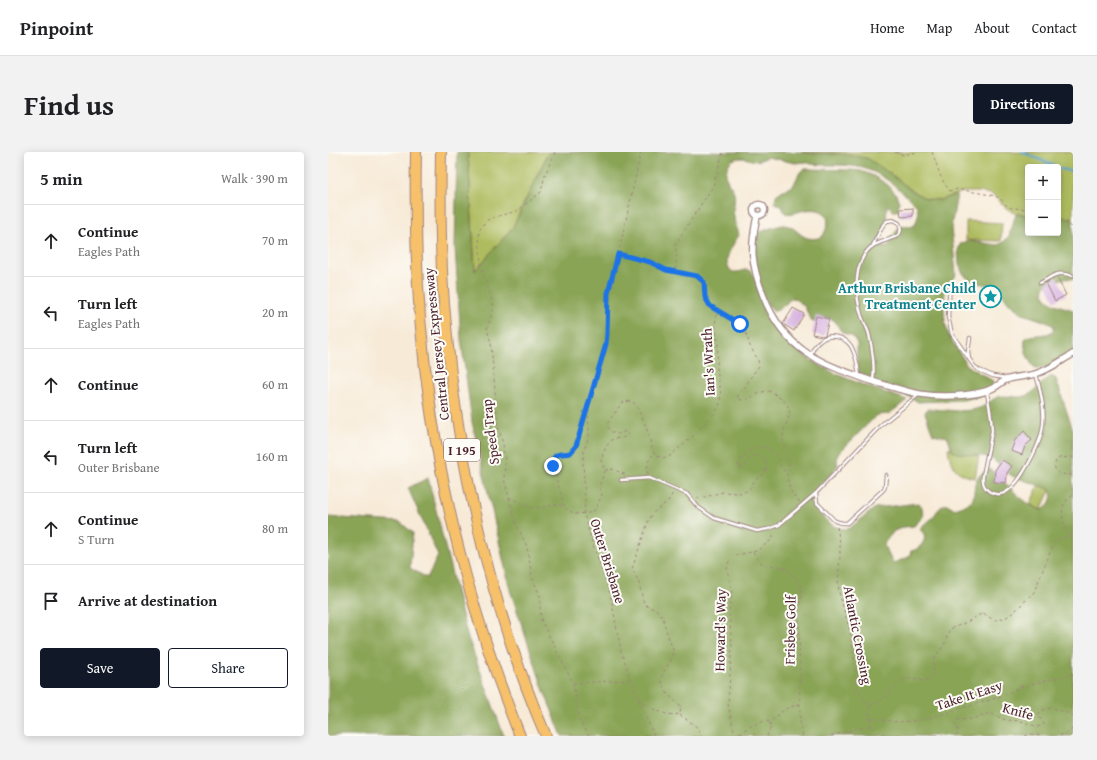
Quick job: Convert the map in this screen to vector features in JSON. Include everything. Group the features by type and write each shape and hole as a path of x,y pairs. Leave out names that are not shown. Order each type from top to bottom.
{"highway":[{"name":"Central Jersey Expressway","path":"416,152 416,252 420,318 437,451 467,583 493,665 520,736"},
{"name":"Central Jersey Expressway","path":"441,152 441,254 445,314 453,394 462,448 479,529 500,608 518,663 546,736"}],"street":[{"path":"757,216 753,235 753,264 756,278 765,299 780,329 795,345 830,366 872,381 919,395 935,397 973,394 987,391 1005,381 1036,374 1073,354"}],"lane":[{"path":"872,247 898,235 901,229 898,223 893,220 884,223 872,247 861,263 857,281 860,310 869,336 874,373 872,381"},
{"path":"1040,283 1058,273 1073,276"},
{"path":"950,283 949,325 952,334 970,362 979,370 997,377 1015,378"},
{"path":"810,355 816,344 822,339 831,336 841,338 848,342 851,346 860,377"},
{"path":"970,338 968,352 970,362"},
{"path":"987,391 992,431 983,483 986,489 995,494 999,494 1008,491 1021,476 1041,437 1044,407 1036,374"},
{"path":"997,377 1000,381 997,386"},
{"path":"621,480 649,478 688,496 704,512 717,519 751,530 772,528 779,525 804,504 882,425 919,395"},
{"path":"816,493 817,503 835,521 844,523 850,521 884,489 886,475"}],"path":[{"name":"Speed Trap","path":"555,152 545,175 541,192 529,201 522,209 491,218 482,224 480,229 481,266 494,303 487,329 491,343 498,426 503,444 505,462 504,479 516,523 527,547 532,577 540,596 540,612 542,622 573,684 580,721 589,736"},
{"name":"Outer Brisbane","path":"641,152 608,293 606,344 588,406 589,435 584,451 583,461 585,502 584,514 610,593 617,638 630,680 654,736"},
{"path":"675,271 677,258 675,245 713,186 723,152"},
{"path":"895,152 903,155 918,152"},
{"path":"932,152 940,177 944,180 950,191 957,189 991,195 1000,198 1011,208 1025,209"},
{"path":"1061,221 1073,228"},
{"path":"618,254 650,262 666,270 702,278 705,285 705,297 710,306 740,324 759,363 758,368 746,386 738,394 738,398 744,400 765,392 771,392 788,406 790,412 783,436 789,467 789,470 786,472"},
{"name":"Ian's Wrath","path":"654,454 663,458 670,456 694,435 719,407 721,395 718,370 718,341 715,325 717,311"},
{"path":"509,496 531,508 539,508 557,504 565,506 575,514 592,512 598,505 602,495 600,486 605,471 601,460 612,439 624,437 628,434 626,431 618,434 612,432 609,430 608,423 620,405 625,402 633,402 637,407 648,433 654,454 651,456 647,466 649,478"},
{"path":"565,506 553,466 554,459 560,454 570,453 575,450 588,406"},
{"path":"688,496 694,498 706,497 722,492 741,493 750,489 755,480 761,476 766,469 767,466 764,458 756,455 742,468 738,468 738,465 742,457 757,446 765,447 773,452 779,460 782,470 786,472 792,494 798,501 804,504"},
{"path":"1073,457 1059,458 1055,462 1055,470 1060,474 1073,474"},
{"path":"605,471 613,469 636,479"},
{"path":"675,489 668,500 653,513 648,522 632,569 638,580 644,603 648,607 656,609 661,615 672,645 673,654 662,675 662,684 667,693 680,707 680,714"},
{"path":"1068,537 1062,517 1062,509 1065,502 1073,495"},
{"name":"Atlantic Crossing","path":"835,521 840,543 839,592 851,636 856,684 861,696 870,707"},
{"name":"Howard's Way","path":"735,736 728,704 732,646 729,612 732,586 727,569 728,563 736,555 753,552 770,542 773,538 772,528"},
{"path":"877,736 871,725 870,707 885,697 892,688 904,680 911,679 922,681 931,676 934,670 933,662 935,657 945,643 950,629 982,614 996,620 1005,618 1014,612 1034,592 1054,543 1059,539 1073,536"},
{"name":"Frisbee Golf","path":"753,552 761,563 765,565 779,566 793,574 800,584 802,591 799,611 800,726 803,736"},
{"name":"Take It Easy","path":"870,718 897,722 922,720 999,697 1023,686 1073,674"},
{"path":"573,684 630,680"},
{"path":"637,697 656,711 669,715 680,714 695,724 701,736"},
{"path":"770,722 785,709 800,704"},
{"name":"Knife","path":"956,736 958,732 954,723 956,720 972,719 988,714 1006,720 1021,721 1038,727 1044,724 1039,716 1039,713 1047,708 1056,708 1073,716"},
{"path":"735,736 762,721 770,722"},
{"path":"767,736 771,727 770,722"},
{"path":"831,736 871,725"},
{"path":"1060,736 1073,729"},
{"name":"Knife","path":"1025,736 1031,734 1041,736"},
{"path":"929,736 945,736"}],"green space":[{"path":"457,152 468,152 475,271 513,227 547,155 550,152 801,152 840,154 867,158 914,192 927,199 940,200 957,194 951,228 956,273 955,277 945,288 945,323 949,336 967,365 993,381 993,386 985,395 964,400 918,402 898,390 879,387 875,382 861,378 857,366 857,343 852,336 841,331 834,320 826,317 820,321 812,321 804,306 794,298 790,299 785,305 774,312 764,299 755,257 755,240 757,233 784,225 793,228 804,237 815,239 822,237 828,220 824,213 813,210 785,213 782,207 775,203 776,195 793,186 800,172 805,169 861,171 874,176 888,185 896,194 899,202 898,211 893,211 889,206 887,206 885,229 877,243 880,246 888,246 895,233 901,226 910,227 915,225 918,216 917,206 888,180 880,175 852,166 816,165 806,162 795,163 767,157 758,161 744,158 733,160 727,168 726,177 734,193 734,214 739,235 729,253 727,263 731,271 737,272 747,270 753,274 759,294 775,325 790,343 804,355 836,374 907,400 889,414 877,415 838,454 838,466 812,496 812,502 823,517 838,528 844,529 850,528 875,508 919,503 922,507 923,517 914,526 904,527 894,531 885,542 884,546 893,563 909,557 911,551 923,543 925,537 920,529 941,507 947,504 955,509 970,502 974,495 978,477 989,469 993,471 1022,499 1042,510 1047,506 1051,498 1051,492 1049,489 1012,476 990,457 956,453 952,451 948,437 933,434 925,413 927,409 962,411 976,409 998,397 1020,397 1028,395 1052,376 1056,379 1073,430 1073,736 562,736 544,691 510,590 472,422 461,339 455,248"},
{"path":"468,152 550,152 547,155 513,227 475,271"},
{"path":"801,152 1073,152 1073,218 1061,217 1061,164 1025,164 1025,215 1016,214 1006,208 996,197 991,194 979,192 963,192 940,200 927,199 914,192 888,172"},
{"path":"1016,214 1025,215 1025,236 1061,236 1061,217 1073,218 1073,279 1059,279 1049,282 1044,289 1044,295 1055,304 1073,310 1073,358 1044,368 1035,368 1030,362 1025,350 1025,338 1050,333 1053,331 1054,326 1023,314 1010,304 999,290 968,279 962,272 959,264 958,250 961,243 970,241 998,245 1004,242 1009,236"},
{"path":"966,221 1002,223 1001,241 966,240"},
{"path":"976,445 980,450 975,478 963,475 956,469 949,455 948,448"},
{"path":"428,478 467,635 504,736 328,736 328,517 400,522 413,533 410,568 427,578 438,556 408,488"},
{"path":"1041,480 1052,486 1041,510 1030,504"}],"building":[{"path":"913,208 913,216 901,217 900,209"},
{"path":"1057,277 1066,295 1055,301 1046,283"},
{"path":"793,308 804,314 794,331 783,324"},
{"path":"816,316 829,319 825,335 822,336 812,334"},
{"path":"1024,431 1032,440 1025,446 1022,455 1011,451 1015,440"},
{"path":"1002,460 1012,466 1007,473 1006,483 994,482 995,470"}],"waterway":[{"path":"1022,152 1050,164"},
{"path":"1061,169 1073,172"}],"place":[{"name":"Arthur Brisbane Child Treatment Center","path":"991,296"}],"route":[{"path":"553,466 554,459 557,455 573,452 576,446 606,344 606,312 608,293 618,254 650,262 666,270 702,278 705,285 705,297 710,306 740,324"}]}
